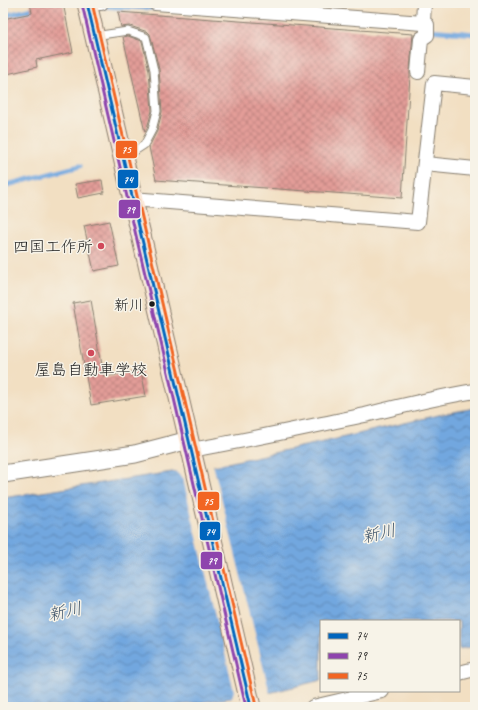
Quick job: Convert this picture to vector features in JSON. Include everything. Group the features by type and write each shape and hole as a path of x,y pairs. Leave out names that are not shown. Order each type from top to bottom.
{"main road":[{"path":"87,3 252,707"}],"street":[{"path":"87,3 101,3"},
{"path":"155,3 423,23 427,25 427,35 422,39 418,72"},
{"path":"423,23 424,3"},
{"path":"132,199 418,222 434,83 475,87"},
{"path":"425,164 475,169"},
{"path":"3,474 135,454 191,451 475,391"},
{"path":"460,673 475,669"},
{"path":"313,707 378,692"}],"lane":[{"path":"94,36 128,31 146,37 154,70 157,111 152,130 144,145 123,158"}],"water":[{"path":"475,408 475,646 460,649 460,620 320,620 320,680 273,692 168,707 3,707 3,498 218,465"}],"pier":[{"path":"213,464 270,694 231,700 234,691 183,479 174,470"}],"building":[{"path":"30,3 63,3 73,52 36,60 37,67 3,75 3,19 32,13"},
{"path":"118,12 413,34 402,198 156,180 149,147 157,131 162,112 159,69 150,34 130,26 121,27"},
{"path":"128,36 142,41 149,71 152,111 145,132 123,37"},
{"path":"102,180 104,193 78,198 75,184"},
{"name":"四国工作所","path":"109,221 119,266 94,271 84,226"},
{"name":"屋島自動車学校","path":"91,300 104,377 141,370 146,396 91,405 73,303"}],"waterway":[{"path":"102,6 155,8"},
{"path":"3,16 37,8"},
{"path":"429,30 475,34"},
{"path":"3,186 80,166"}],"transit line":[{"name":"74","path":"87,3 251,707"},
{"name":"75","path":"92,3 256,706"},
{"name":"79","path":"82,4 246,707"}],"place":[{"name":"四国工作所","path":"101,246"},
{"name":"新川","path":"152,304"},
{"name":"屋島自動車学校","path":"91,353"}]}
